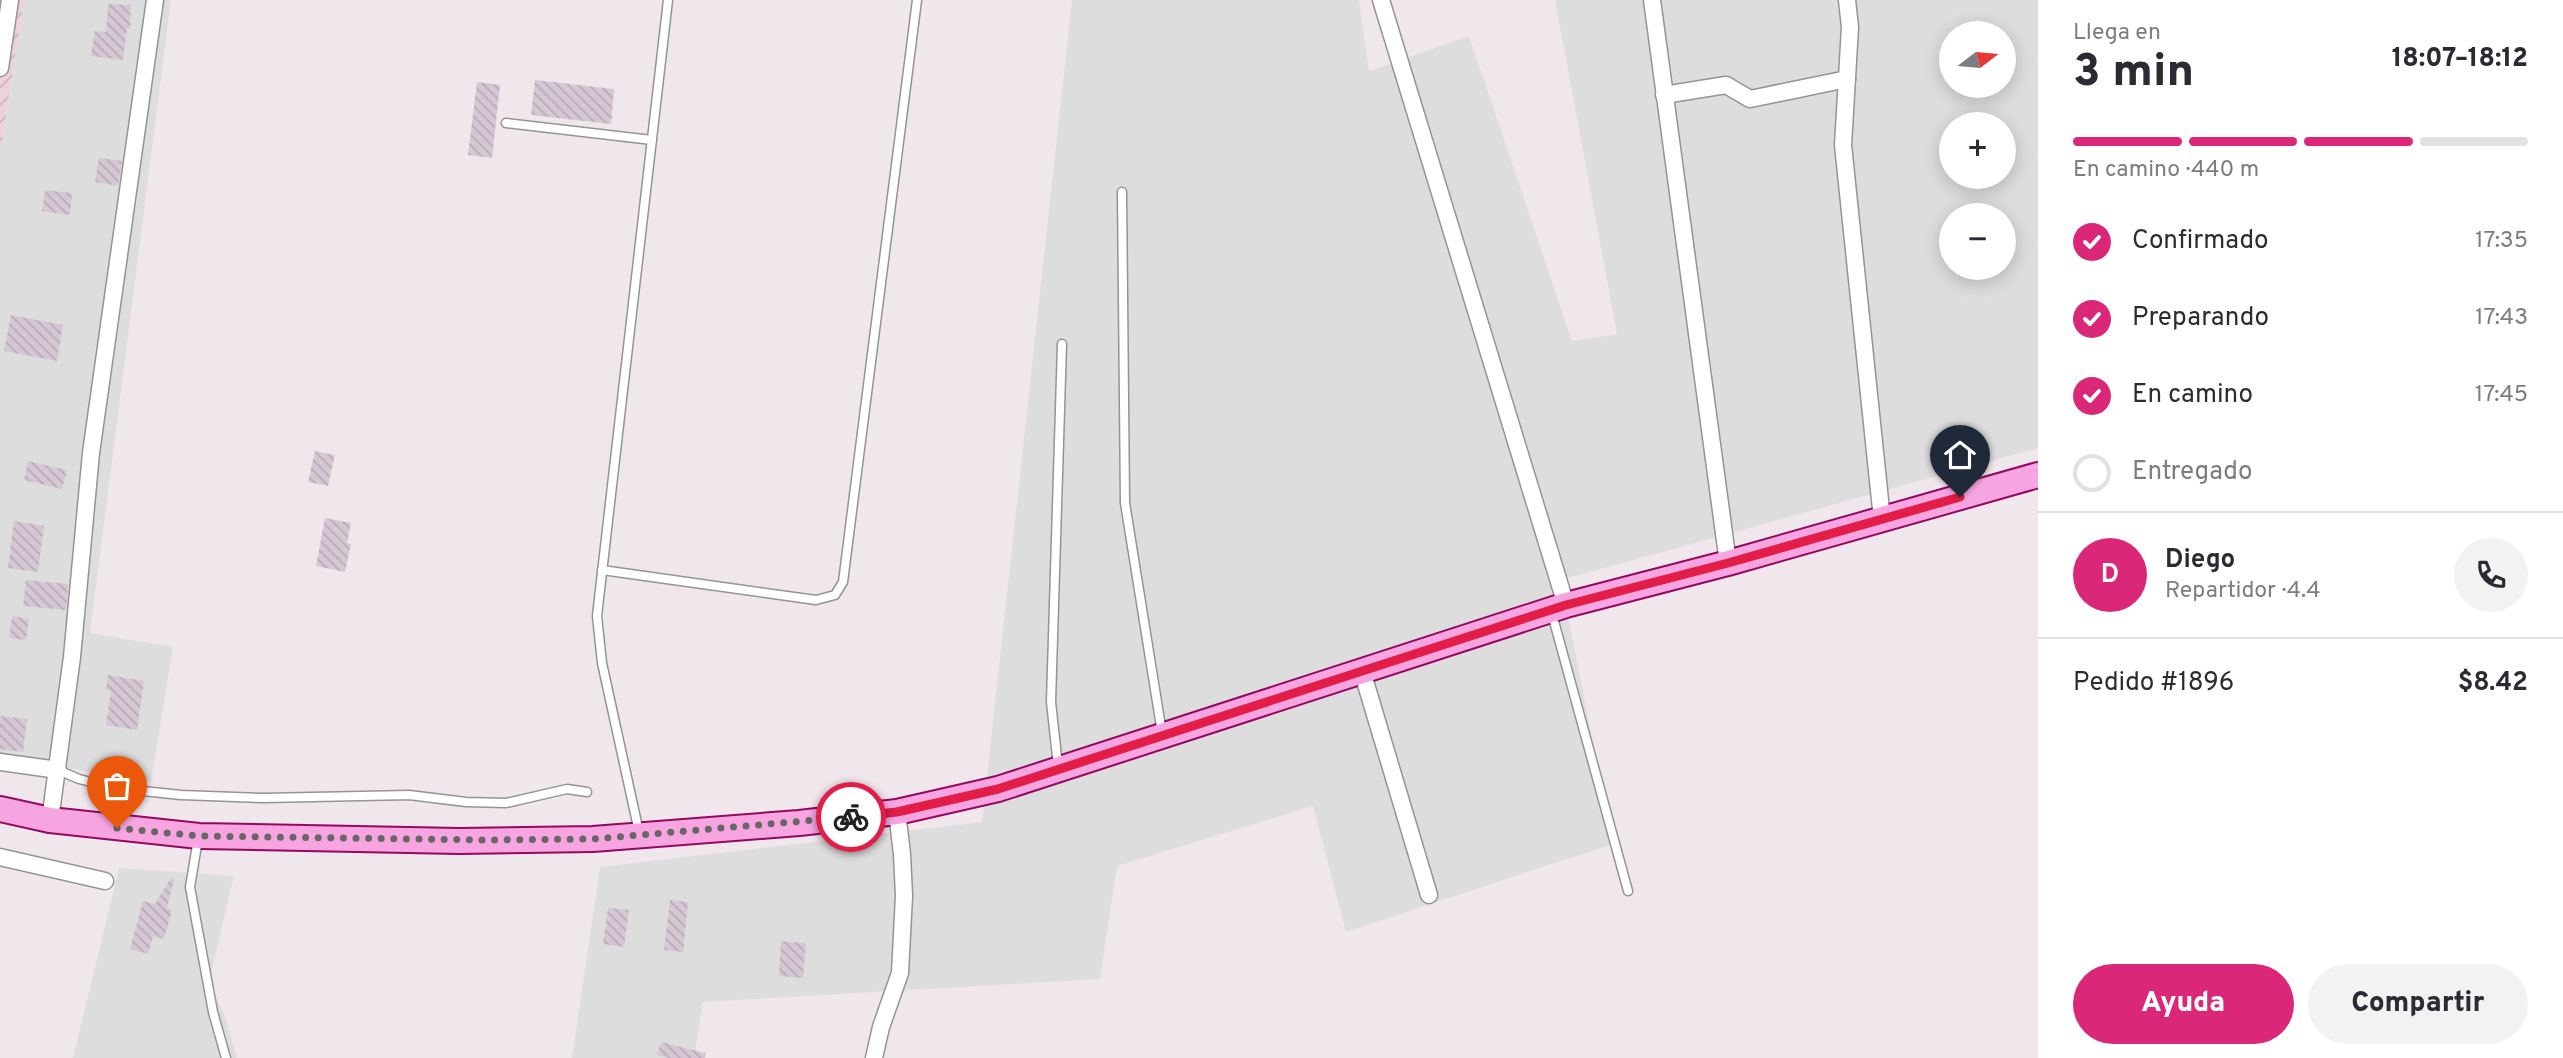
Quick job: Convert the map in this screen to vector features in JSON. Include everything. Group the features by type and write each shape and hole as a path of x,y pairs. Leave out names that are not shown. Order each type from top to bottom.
{"main road":[{"path":"0,808 50,820 199,836 459,841 593,839 800,823 897,812 998,789 1559,607 1728,563 2038,475"}],"street":[{"path":"0,68 10,0"},
{"path":"50,820 72,657 91,453 155,0"},
{"path":"1381,0 1559,607"},
{"path":"1651,0 1728,563"},
{"path":"1847,0 1850,27 1843,145 1882,519"},
{"path":"1664,96 1727,85 1750,99 1847,79"},
{"path":"1362,671 1429,895"},
{"path":"0,762 58,769"},
{"path":"874,1058 881,1027 900,973 904,896 897,812"},
{"path":"0,857 105,881"}],"lane":[{"path":"639,835 602,663 597,616 668,0"},
{"path":"602,570 816,600 835,596 843,582 917,0"},
{"path":"506,123 652,140"},
{"path":"1122,192 1125,503 1163,736"},
{"path":"1058,769 1051,702 1062,344"},
{"path":"1559,607 1628,891"},
{"path":"58,769 79,779 114,789 209,796 264,798 410,794 466,802 506,803 567,789 587,792"},
{"path":"199,836 190,887 213,1012 226,1058"}],"shaded area":[{"path":"0,0 24,0 0,153"},
{"path":"24,0 171,0 90,633 173,647 151,782 0,757 0,153"},
{"path":"1072,0 1359,0 1369,71 1469,36 1572,341 1617,334 1555,0 2038,0 2038,448 1561,580 1613,844 1346,932 1313,806 1117,866 1100,979 703,1002 694,1058 572,1058 600,867 982,822"},
{"path":"119,868 234,876 209,982 225,1016 237,1058 73,1058"}],"building":[{"path":"108,4 131,5 130,29 127,29 123,60 91,56 95,31 106,32"},
{"path":"535,80 614,89 611,124 531,115"},
{"path":"477,82 500,85 492,158 468,155"},
{"path":"99,158 122,161 118,186 95,182"},
{"path":"45,190 72,193 70,215 42,211"},
{"path":"11,315 63,325 57,361 4,351"},
{"path":"315,451 335,455 328,486 308,482"},
{"path":"28,461 67,470 62,489 24,480"},
{"path":"325,518 351,523 347,543 351,544 345,572 316,566"},
{"path":"14,521 44,526 38,572 8,568"},
{"path":"26,580 68,584 66,610 23,606"},
{"path":"12,616 29,619 26,640 9,638"},
{"path":"108,675 144,681 137,730 106,725 111,691 106,690"},
{"path":"0,716 27,719 23,752 0,749"},
{"path":"171,878 174,880 167,908 172,910 164,939 153,936 148,954 130,949 143,901 155,904"},
{"path":"670,900 688,902 683,952 664,950"},
{"path":"608,908 629,910 624,947 603,944"},
{"path":"781,941 806,943 803,978 779,976"},
{"path":"661,1042 706,1053 705,1058 669,1058 657,1055"}],"way so far":[{"path":"117,828 199,836 459,841 593,839 851,817"}],"route":[{"path":"851,817 897,812 998,789 1566,605 1728,563 1960,497"}]}
